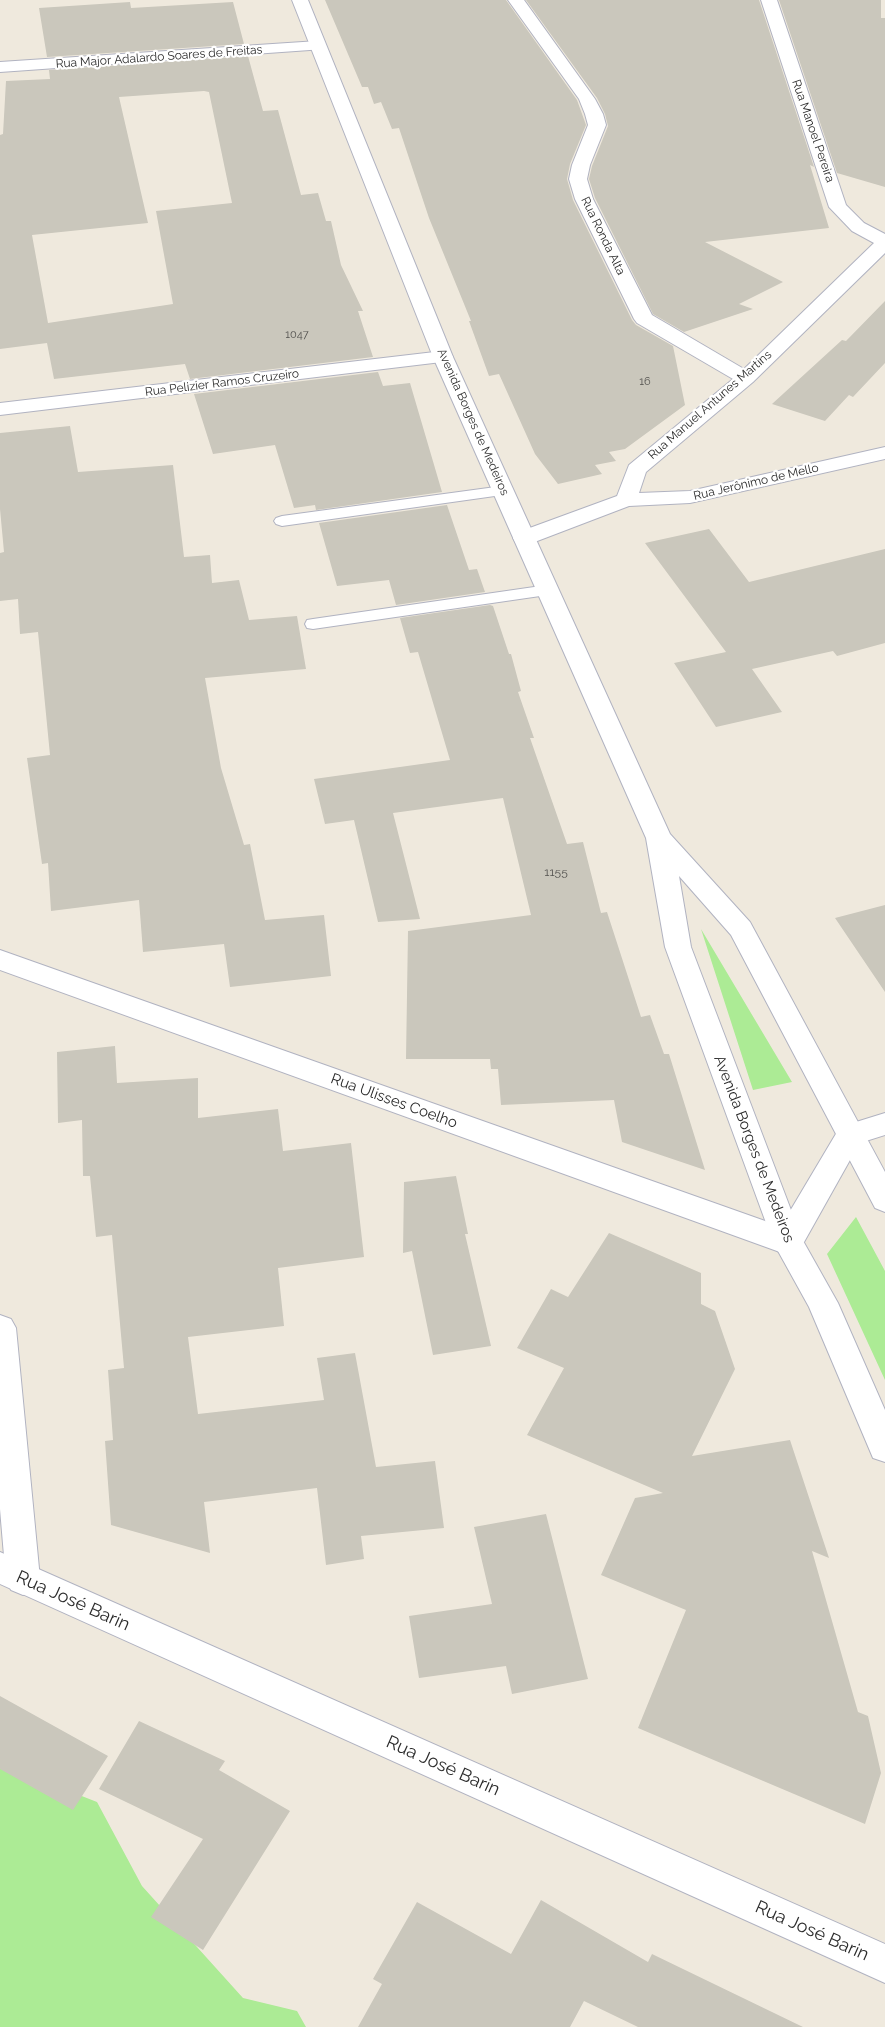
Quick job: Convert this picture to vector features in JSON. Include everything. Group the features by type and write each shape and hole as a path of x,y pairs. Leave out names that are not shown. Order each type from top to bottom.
{"street":[{"name":"Avenida Borges de Medeiros","path":"300,0 443,357 659,838 678,946 788,1242 823,1303 885,1448"},
{"name":"Rua Ronda Alta","path":"516,0 587,99 594,114 597,125 581,165 578,179 584,199 644,319 746,378"},
{"name":"Rua Manoel Pereira","path":"769,0 838,206 858,227 885,242"},
{"name":"Rua Major Adalardo Soares de Freitas","path":"0,67 318,46"},
{"name":"Rua Manuel Antunes Martins","path":"626,500 636,469 746,378 885,242"},
{"path":"863,264 885,271"},
{"name":"Rua Pelizier Ramos Cruzeiro","path":"0,409 443,357"},
{"name":"Rua Jerônimo de Mello","path":"626,500 690,497 885,453"},
{"path":"524,538 626,500"},
{"name":"Avenida Borges de Medeiros","path":"659,838 741,929 885,1200"},
{"name":"Rua Ulisses Coelho","path":"0,960 788,1242"},
{"path":"788,1242 850,1135 885,1124"},
{"path":"0,1328 11,1574"},
{"name":"Rua José Barin","path":"11,1574 885,1964"}],"lane":[{"path":"282,521 504,491"},
{"path":"313,624 548,590"}],"green space":[{"path":"701,929 792,1082 753,1090"},
{"path":"856,1217 885,1271 885,1380 827,1254"},
{"path":"0,1764 97,1802 142,1886 243,1998 297,2011 306,2027 0,2027"}],"building":[{"path":"325,0 506,0 577,100 586,125 570,164 567,179 573,200 632,320 636,325 673,346 685,405 625,449 609,452 616,461 595,465 602,474 558,484 535,454 499,374 489,376 469,321 471,321 429,218 399,128 392,129 381,102 374,104 368,87 362,87"},
{"path":"526,0 759,0 814,167 810,165 829,228 705,242 783,282 739,304 753,309 684,332 653,314 595,198 589,179 592,166 608,126 605,114 597,98"},
{"path":"779,0 881,0 881,18 885,18 885,187 837,173"},
{"path":"130,2 131,8 233,2 244,44 47,57 39,8"},
{"path":"248,56 263,111 278,110 301,195 318,193 326,221 331,221 341,265 363,311 358,311 373,357 190,379 185,364 54,379 47,343 0,349 0,135 3,134 6,81 50,79 49,70","holes":["209,92 232,203 156,211 173,304 48,323 32,235 148,223 119,97"]},
{"path":"885,301 885,363 853,397 849,395 825,421 772,404 842,340 846,341"},
{"path":"378,372 383,386 410,383 442,492 316,510 315,505 294,508 275,445 213,454 194,394"},
{"path":"70,426 78,472 173,465 184,557 210,555 212,583 239,580 249,620 297,616 306,669 205,678 221,768 244,845 250,844 265,920 324,915 331,976 230,987 224,944 143,952 139,900 51,911 48,863 42,864 27,758 50,755 38,632 20,634 18,599 0,601 0,553 4,552 0,509 0,433"},
{"path":"447,505 469,570 477,569 485,592 396,605 389,580 337,586 319,523"},
{"path":"709,529 749,582 885,549 885,643 837,656 833,651 752,669 782,712 716,727 674,663 726,652 645,543"},
{"path":"493,606 509,654 511,654 521,691 518,692 534,738 530,738 567,844 583,842 601,913 607,912 641,1017 650,1015 664,1054 669,1054 705,1170 622,1142 614,1100 501,1105 498,1069 491,1069 490,1059 406,1059 408,931 531,915 503,798 393,813 420,919 378,922 354,820 325,824 314,779 450,760 418,652 410,653 400,618"},
{"path":"885,905 885,992 835,918"},
{"path":"115,1046 117,1083 198,1078 198,1118 278,1109 283,1151 351,1143 364,1257 278,1268 284,1326 188,1337 198,1414 324,1400 317,1358 355,1353 376,1467 435,1461 444,1528 361,1536 364,1559 326,1565 317,1488 204,1502 210,1553 111,1525 105,1441 113,1440 108,1370 124,1368 112,1235 96,1237 90,1176 83,1176 82,1120 58,1123 57,1052"},
{"path":"456,1176 468,1234 465,1234 491,1346 433,1355 412,1251 403,1253 404,1182"},
{"path":"609,1233 701,1273 701,1304 715,1311 735,1369 692,1456 790,1440 829,1558 812,1551 858,1712 868,1716 881,1773 865,1824 638,1728 686,1610 601,1575 635,1498 663,1493 527,1435 564,1368 517,1348 551,1289 568,1297"},
{"path":"546,1514 588,1679 512,1694 506,1666 419,1678 409,1616 492,1604 474,1527"},
{"path":"0,1696 108,1756 73,1810 0,1769"},
{"path":"139,1721 225,1761 219,1770 290,1811 203,1950 151,1917 203,1839 99,1789"},
{"path":"541,1900 648,1962 652,1954 803,2027 638,2027 584,2001 570,2027 358,2027 382,1984 373,1979 417,1902 511,1954"}]}
